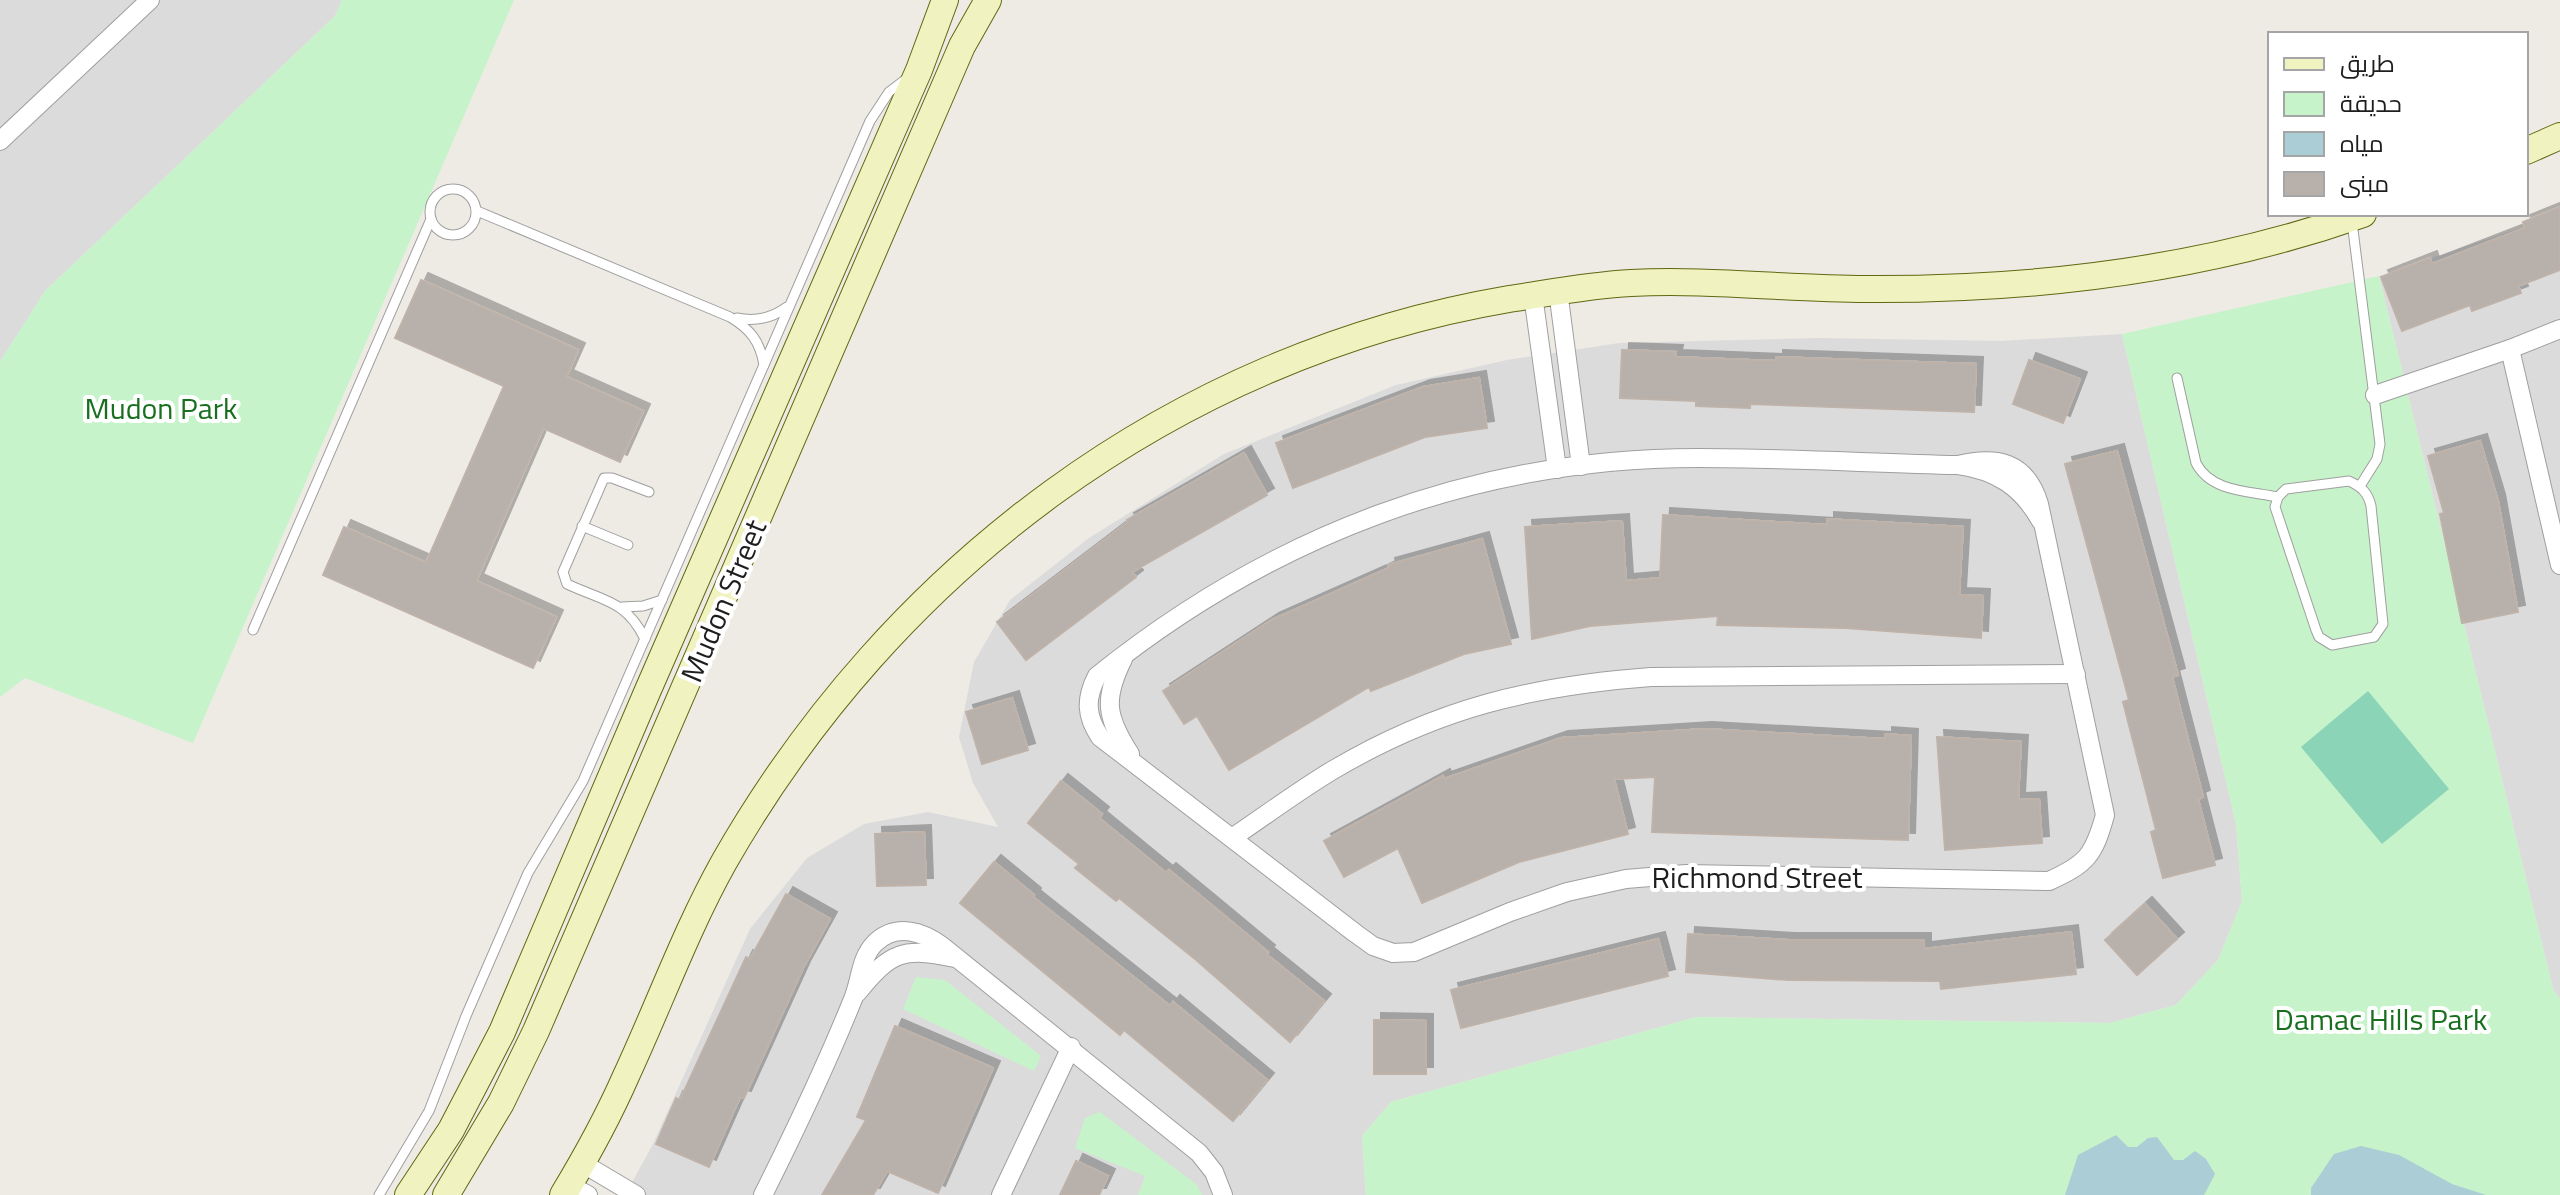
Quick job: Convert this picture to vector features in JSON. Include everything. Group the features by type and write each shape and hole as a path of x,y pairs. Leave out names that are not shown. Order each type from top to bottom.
{"street":[{"path":"0,141 150,0"},
{"name":"Mudon Street","path":"408,1195 451,1130 502,1032 919,70 945,0"},
{"name":"Mudon Street","path":"446,1195 501,1103 536,1031 962,46 988,0"},
{"path":"2528,150 2560,136"},
{"path":"636,1195 576,1185 680,952 722,866 771,785 847,684 888,637 956,570 1028,510 1104,456 1184,409 1269,369 1356,336 1446,310 1545,293 1630,283 1869,289 2064,280 2160,267 2254,247 2357,216"},
{"path":"1545,293 1581,466"},
{"path":"1545,293 1557,469"},
{"path":"2375,395 2560,329"},
{"path":"2510,349 2560,565"},
{"name":"Richmond Street","path":"1696,458 1958,465 1980,468 2005,479 2026,497 2041,521 2105,815 2097,845 2077,868 2049,881 1686,874 1626,879 1567,892 1414,952 1393,953 1364,940 1100,737 1091,724 1087,708 1097,676 1203,599 1286,553 1373,515 1463,487 1581,466 1696,458"},
{"path":"1232,838 1332,770 1391,739 1453,713 1518,694 1584,682 1651,677 2076,674"},
{"path":"763,1195 800,1121 855,995 883,964 896,956 928,952 956,958 1071,1047 1199,1153 1214,1172 1223,1195"},
{"path":"1001,1195 1071,1047"}],"lane":[{"path":"379,1195 429,1111 528,873 574,799 878,105 889,92 919,70"},
{"path":"253,630 431,219 433,201 445,190 462,190 470,195 477,211 470,229 453,236 435,227 431,219"},
{"path":"477,211 730,317 752,333 764,365"},
{"path":"2357,216 2380,444 2370,474 2360,486"},
{"path":"730,317 757,320 790,305"},
{"path":"2177,378 2201,472 2216,484 2278,497"},
{"path":"649,492 604,478 563,572 563,579 567,584 622,607 643,606 662,600"},
{"path":"2349,481 2360,486 2368,495 2371,506 2383,624 2374,637 2340,645 2325,642 2316,630 2275,507 2278,497 2286,489 2349,481"},
{"path":"582,526 628,545"},
{"path":"622,607 645,639"}],"shaded area":[{"path":"0,0 342,0 335,16 45,291 0,362"},
{"path":"2560,214 2560,999 2553,989 2379,276"},
{"path":"2122,334 2236,824 2242,901 2218,960 2176,1005 2110,1023 1696,1017 1391,1102 1362,1136 1366,1195 625,1195 652,1146 750,929 807,858 864,824 928,812 998,827 973,783 959,737 974,662 1010,600 1089,538 1224,454 1396,385 1507,360 1619,343 1817,338 2001,341"}],"green space":[{"name":"Mudon Park","path":"342,0 514,0 193,743 25,678 0,697 0,362 45,291 335,16"},
{"name":"Damac Hills Park","path":"2379,276 2553,989 2560,999 2560,1195 1366,1195 1362,1136 1391,1102 1696,1017 2110,1023 2176,1005 2218,960 2242,901 2236,824 2122,334"},
{"path":"2368,691 2449,789 2382,844 2301,747"},
{"path":"916,977 945,980 1041,1056 1034,1071 903,1009"},
{"path":"1100,1112 1196,1184 1202,1195 1138,1195 1145,1176 1075,1148 1085,1118"}],"water":[{"path":"2116,1135 2128,1147 2137,1147 2148,1138 2157,1137 2174,1160 2183,1160 2195,1151 2206,1159 2215,1174 2204,1195 2065,1195 2078,1155"},
{"path":"2361,1146 2399,1155 2452,1184 2486,1195 2311,1195 2311,1188 2334,1154"}],"building":[{"path":"2560,207 2560,270 2518,286 2521,293 2472,311 2470,305 2402,331 2381,277 2430,258 2432,264 2525,228 2523,222"},
{"path":"421,280 578,350 566,377 643,411 620,462 543,428 476,581 556,617 533,668 323,575 344,527 426,563 504,386 395,338"},
{"path":"1622,350 1676,352 1675,357 1776,361 1776,357 1976,364 1974,412 1750,404 1750,408 1696,406 1696,401 1620,398"},
{"path":"2029,360 2080,379 2063,423 2013,404"},
{"path":"1479,378 1487,428 1425,437 1293,488 1276,443 1423,387"},
{"path":"2480,441 2498,501 2518,612 2462,623 2440,514 2444,513 2428,456"},
{"path":"2117,451 2178,675 2172,677 2203,797 2198,799 2215,865 2163,878 2151,832 2156,830 2123,702 2129,700 2065,464"},
{"path":"1244,453 1267,495 1132,572 1136,577 1026,660 997,622 1127,520"},
{"path":"1663,515 1827,525 1827,519 1963,527 1959,595 1983,596 1981,638 1845,628 1717,625 1718,616 1590,626 1532,639 1525,527 1622,521 1626,581 1660,578"},
{"path":"1482,539 1511,644 1464,654 1371,691 1369,687 1229,770 1197,716 1184,724 1163,691 1272,620 1389,568 1388,565"},
{"path":"1012,698 1028,750 982,764 966,712"},
{"path":"1705,729 1885,739 1885,734 1911,736 1908,840 1652,832 1655,777 1614,779 1628,834 1519,862 1422,903 1398,848 1344,877 1324,841 1443,776 1444,779 1561,738"},
{"path":"1937,737 2021,742 2018,800 2039,799 2042,843 1945,850"},
{"path":"1061,781 1102,814 1099,818 1166,873 1169,870 1324,1001 1290,1042 1195,959 1119,898 1116,901 1075,868 1079,864 1028,823"},
{"path":"924,832 926,885 877,886 875,834"},
{"path":"994,862 1033,897 1170,1006 1173,1002 1267,1080 1233,1121 1124,1030 1120,1035 960,903"},
{"path":"786,894 830,919 803,968 744,1098 740,1097 709,1167 656,1144 676,1098 680,1100 746,957 750,959"},
{"path":"2145,904 2177,939 2137,975 2105,940"},
{"path":"2071,932 2076,974 1941,989 1940,981 1788,980 1686,972 1688,934 1788,940 1924,940 1924,949"},
{"path":"1658,939 1668,976 1461,1028 1451,990"},
{"path":"1374,1020 1426,1021 1426,1074 1374,1074"},
{"path":"895,1026 993,1068 938,1193 887,1171 873,1195 822,1195 866,1120 857,1117"},
{"path":"1076,1161 1108,1176 1099,1195 1060,1195"}]}
